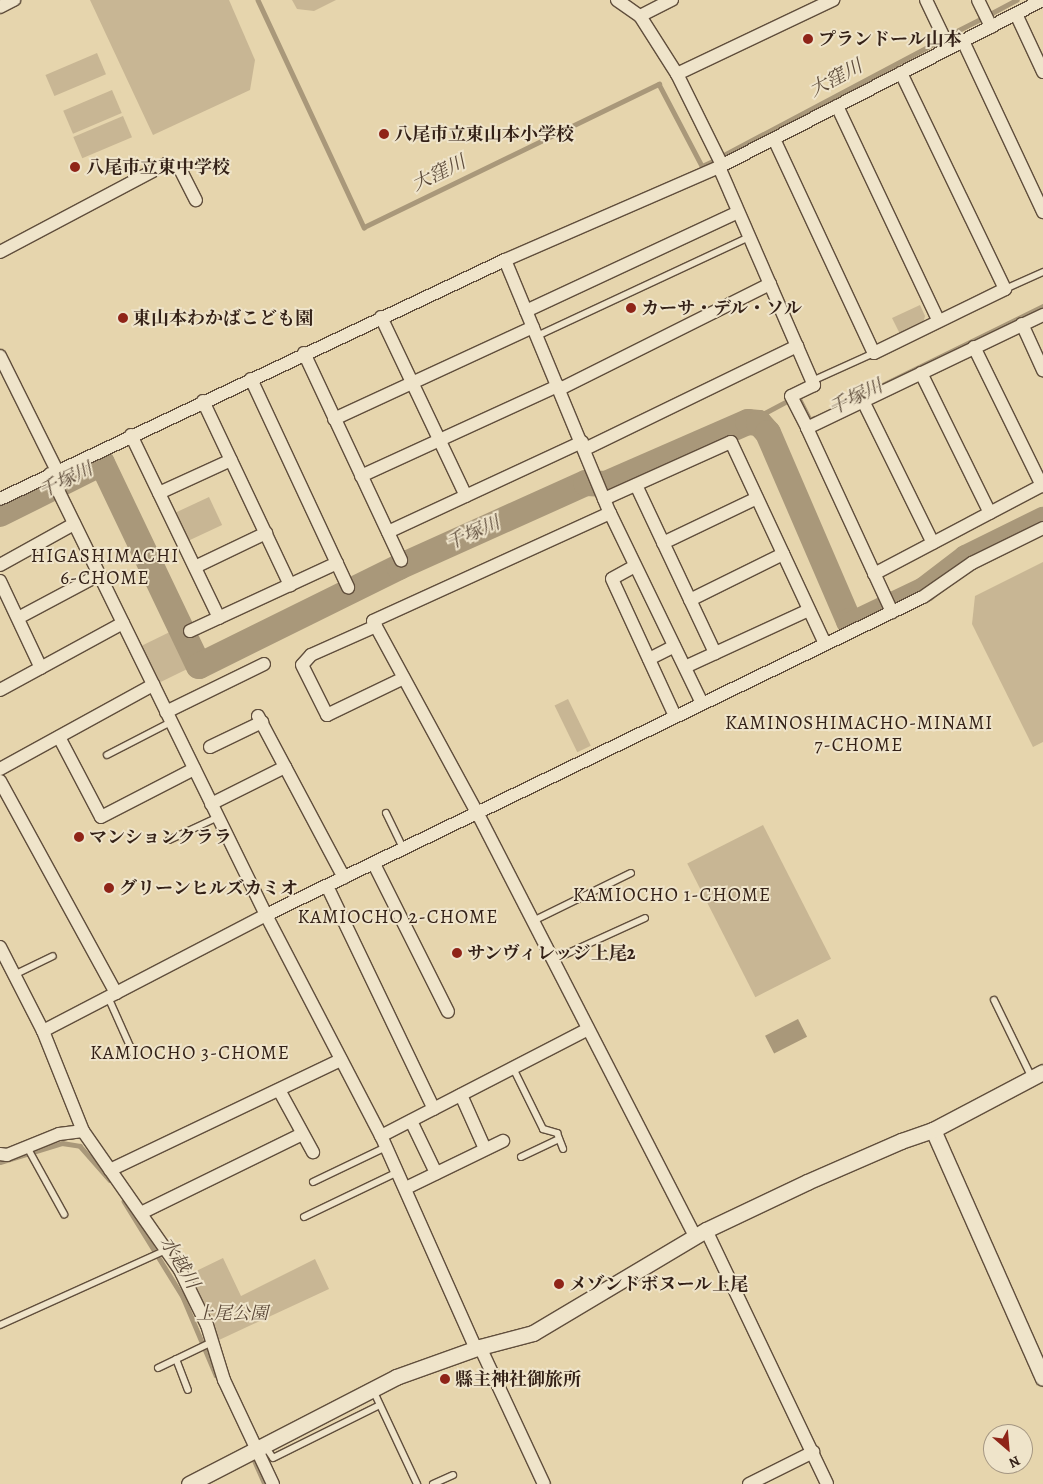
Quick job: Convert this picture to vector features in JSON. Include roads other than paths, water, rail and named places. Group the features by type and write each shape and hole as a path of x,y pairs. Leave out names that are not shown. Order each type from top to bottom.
{"street":[{"path":"0,7 14,0"},
{"path":"617,0 640,16 677,74 721,166 738,212 814,385 791,396 891,609"},
{"path":"640,16 672,0"},
{"path":"677,74 833,0"},
{"path":"926,0 949,48"},
{"path":"978,0 991,27"},
{"path":"0,499 55,479 131,435 504,260 721,166 1042,0"},
{"path":"1016,14 1043,72"},
{"path":"963,41 1043,212"},
{"path":"774,139 874,353 938,320 1005,289 901,73"},
{"path":"837,106 938,320"},
{"path":"0,252 166,164 180,169 196,200"},
{"path":"526,311 738,212"},
{"path":"504,260 584,446 610,513 702,703"},
{"path":"361,476 559,387 770,284"},
{"path":"807,428 1043,314"},
{"path":"381,318 466,496"},
{"path":"1022,324 1043,370"},
{"path":"334,419 413,382 535,332"},
{"path":"388,532 466,496 584,446 797,346"},
{"path":"874,574 1042,486 974,347"},
{"path":"304,354 401,560"},
{"path":"0,356 74,524 266,915 384,1142 478,1348 544,1484"},
{"path":"921,373 990,513"},
{"path":"251,379 348,587"},
{"path":"203,401 290,585"},
{"path":"862,401 933,543"},
{"path":"131,435 219,618"},
{"path":"604,499 731,442 825,644"},
{"path":"159,493 231,460"},
{"path":"636,485 714,652"},
{"path":"663,543 757,498"},
{"path":"610,513 373,621 478,814 588,1029 701,1233 813,1452 827,1484"},
{"path":"0,565 74,524"},
{"path":"43,1031 266,915 478,814 825,644 891,609 923,598 972,563 1043,528"},
{"path":"195,567 266,534"},
{"path":"690,600 783,554"},
{"path":"190,631 337,563"},
{"path":"635,566 612,579 675,716"},
{"path":"18,618 99,575"},
{"path":"0,581 42,668"},
{"path":"685,667 714,652 809,610"},
{"path":"0,690 123,623"},
{"path":"376,626 311,655 302,665 327,715 404,678"},
{"path":"649,659 674,646"},
{"path":"169,717 264,664"},
{"path":"0,769 153,685"},
{"path":"210,747 260,719 344,878"},
{"path":"58,737 101,817 194,770"},
{"path":"211,804 286,768"},
{"path":"0,781 112,995"},
{"path":"374,864 448,1012"},
{"path":"327,886 434,1109"},
{"path":"0,947 43,1031 83,1131 141,1213 163,1252 180,1270 224,1380 273,1484"},
{"path":"384,1142 411,1121 588,1029"},
{"path":"110,1170 341,1060"},
{"path":"189,1484 255,1448 396,1377 478,1348 533,1333 564,1317 701,1233 824,1174 934,1130 1038,1075"},
{"path":"279,1090 313,1152"},
{"path":"462,1094 485,1149"},
{"path":"411,1121 436,1173"},
{"path":"934,1130 1043,1378"},
{"path":"0,1154 7,1155 28,1149 59,1134 83,1131"},
{"path":"141,1213 302,1134"},
{"path":"406,1188 503,1141"},
{"path":"749,1484 813,1452"}],"lane":[{"path":"535,332 749,237"},
{"path":"1005,289 1043,272"},
{"path":"812,381 874,353"},
{"path":"107,755 169,717"},
{"path":"386,813 404,850"},
{"path":"169,840 218,817"},
{"path":"533,921 630,873"},
{"path":"553,960 645,918"},
{"path":"14,975 53,956"},
{"path":"112,995 134,1054"},
{"path":"994,1000 1038,1075"},
{"path":"513,1068 543,1129 557,1133 563,1149"},
{"path":"521,1156 559,1139"},
{"path":"314,1182 384,1142"},
{"path":"28,1149 64,1214"},
{"path":"304,1217 398,1172"},
{"path":"0,1325 163,1252"},
{"path":"158,1368 210,1343"},
{"path":"176,1359 188,1390"},
{"path":"372,1389 417,1484"},
{"path":"255,1448 273,1458 380,1405"},
{"path":"433,1484 453,1474"}],"waterway":[{"name":"大窪川","path":"258,0 364,227 659,84 702,166 713,161"},
{"name":"大窪川","path":"990,14 1016,0"},
{"name":"大窪川","path":"947,36 979,20"},
{"name":"大窪川","path":"722,156 937,42"},
{"name":"千塚川","path":"852,400 1043,306"},
{"name":"千塚川","path":"798,396 810,420 814,418"},
{"name":"千塚川","path":"748,422 791,399"},
{"name":"千塚川","path":"0,514 102,463 199,666 399,567 586,483 606,484 748,422 759,423 768,433 849,621 853,624 924,590 966,558 1043,520"},
{"name":"水越川","path":"0,1162 62,1143 80,1146 110,1180"},
{"name":"水越川","path":"124,1201 183,1297 216,1375"},
{"name":"水越川","path":"252,1455 265,1484"}],"place":[{"name":"プランドール山本","path":"808,39"},
{"name":"八尾市立東山本小学校","path":"384,134"},
{"name":"八尾市立東中学校","path":"75,167"},
{"name":"カーサ・デル・ソル","path":"631,308"},
{"name":"東山本わかばこども園","path":"123,318"},
{"name":"マンションクララ","path":"79,837"},
{"name":"グリーンヒルズカミオ","path":"109,888"},
{"name":"サンヴィレッジ上尾2","path":"457,953"},
{"name":"メゾンドボヌール上尾","path":"559,1284"},
{"name":"縣主神社御旅所","path":"445,1379"}],"district":[{"name":"HIGASHIMACHI 6-CHOME","path":"105,568"},
{"name":"KAMINOSHIMACHO-MINAMI 7-CHOME","path":"859,735"},
{"name":"KAMIOCHO 1-CHOME","path":"672,896"},
{"name":"KAMIOCHO 2-CHOME","path":"398,918"},
{"name":"KAMIOCHO 3-CHOME","path":"190,1054"}],"park label":[{"name":"上尾公園","path":"232,1313"}]}
